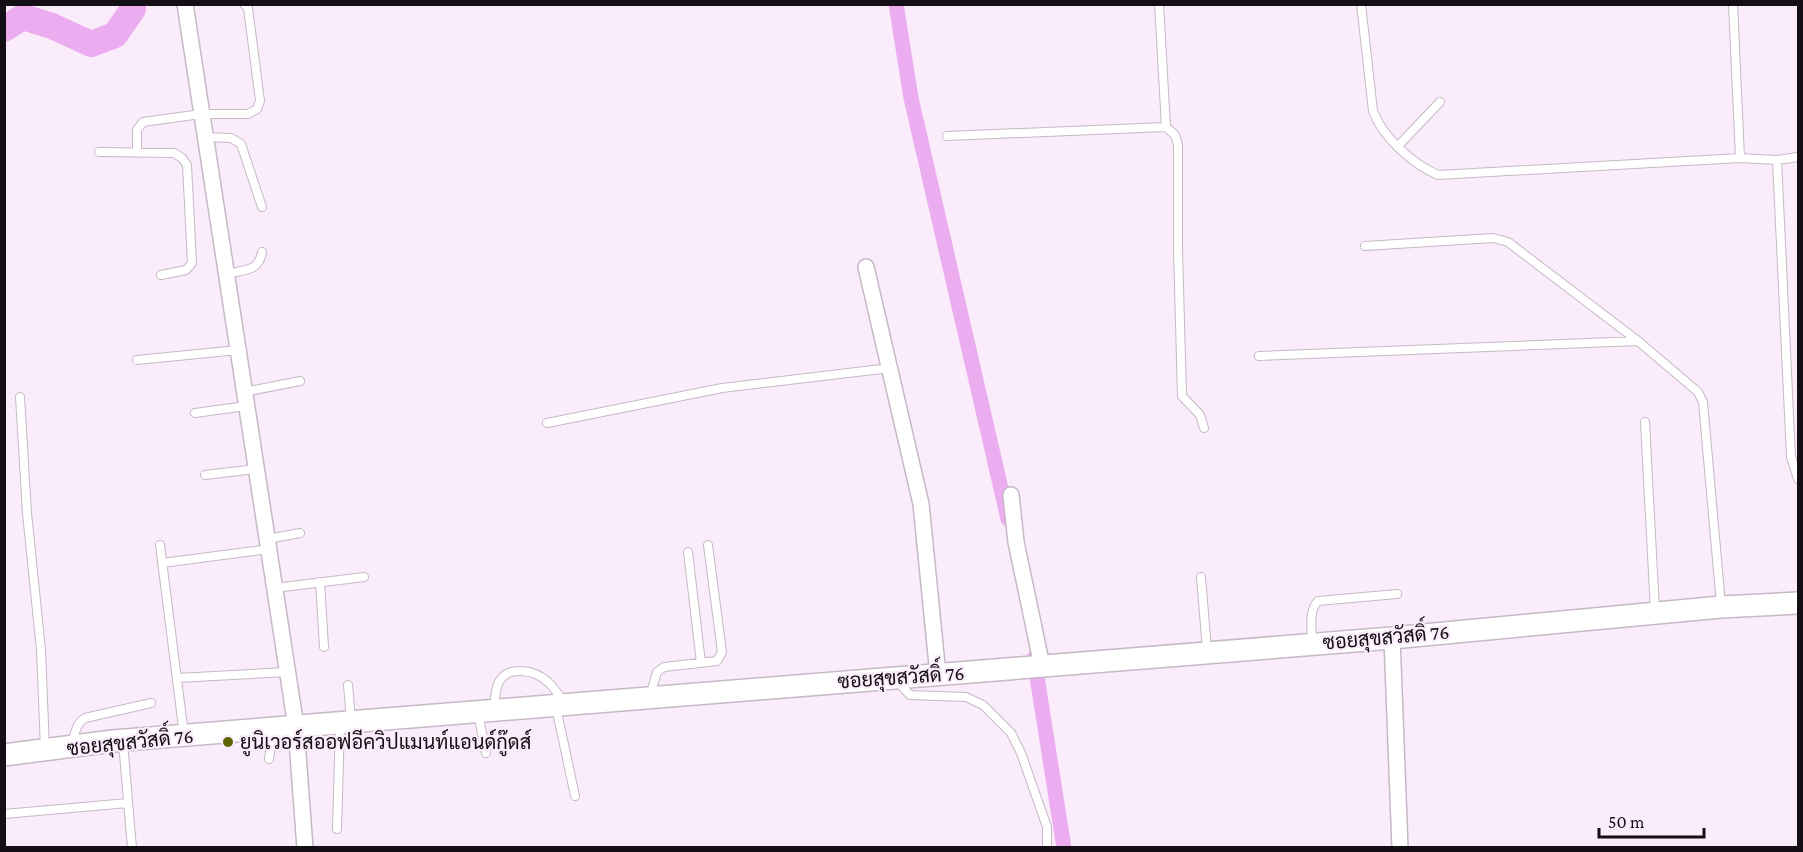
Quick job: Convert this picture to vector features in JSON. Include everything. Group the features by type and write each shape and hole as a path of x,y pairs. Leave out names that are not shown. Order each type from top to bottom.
{"street":[{"path":"185,4 296,727 305,848"},
{"path":"866,267 921,504 938,675"},
{"path":"1011,495 1033,667"},
{"name":"ซอยสุขสวัสดิ์ 76","path":"4,755 123,741 345,722 1392,638 1721,607 1798,603"},
{"path":"1392,638 1401,848"}],"lane":[{"path":"136,152 137,130 143,122 201,114 248,114 257,109 260,101 248,8 244,4"},
{"path":"1159,4 1166,127"},
{"path":"1361,4 1373,111 1381,128 1398,146 1425,169 1438,175 1740,158 1777,160 1798,157"},
{"path":"1733,4 1740,158"},
{"path":"1398,146 1440,102"},
{"path":"947,136 1166,127 1175,135 1178,145 1182,396 1200,415 1204,428"},
{"path":"205,137 231,138 241,144 262,207"},
{"path":"99,152 174,153 183,158 187,165 192,263 186,270 161,275"},
{"path":"1777,160 1791,457 1798,479"},
{"path":"1365,246 1493,238 1508,242 1638,341 1698,392 1703,402 1721,607"},
{"path":"226,274 256,266 261,261 262,252"},
{"path":"1259,356 1638,341"},
{"path":"137,360 238,350"},
{"path":"547,423 722,388 890,368"},
{"path":"195,413 300,381"},
{"path":"20,397 27,513 41,650 45,750"},
{"path":"1645,422 1656,613"},
{"path":"205,475 256,469"},
{"path":"162,563 268,544 300,533"},
{"path":"649,698 657,672 664,667 717,661 722,651 708,544"},
{"path":"160,545 184,736"},
{"path":"688,552 701,663"},
{"path":"274,588 364,577"},
{"path":"1201,577 1207,653"},
{"path":"320,582 324,647"},
{"path":"1312,644 1312,612 1313,606 1318,601 1397,594"},
{"path":"486,753 486,711 503,676 520,670 539,675 550,683 560,705 575,796"},
{"path":"177,678 288,672"},
{"path":"896,678 910,694 966,697 983,705 1011,733 1021,753 1047,827 1047,848"},
{"path":"337,829 348,685"},
{"path":"71,747 76,728 85,718 151,703"},
{"path":"269,759 273,729"},
{"path":"123,741 132,848"},
{"path":"4,814 128,803"}],"waterway":[{"path":"4,29 23,17 52,26 91,44 115,35 133,9 133,4"},
{"path":"896,4 911,98 1008,519"},
{"path":"1034,658 1064,848"}],"place":[{"name":"ยูนิเวอร์สออฟอีควิปแมนท์แอนด์กู๊ดส์","path":"228,742"}]}
